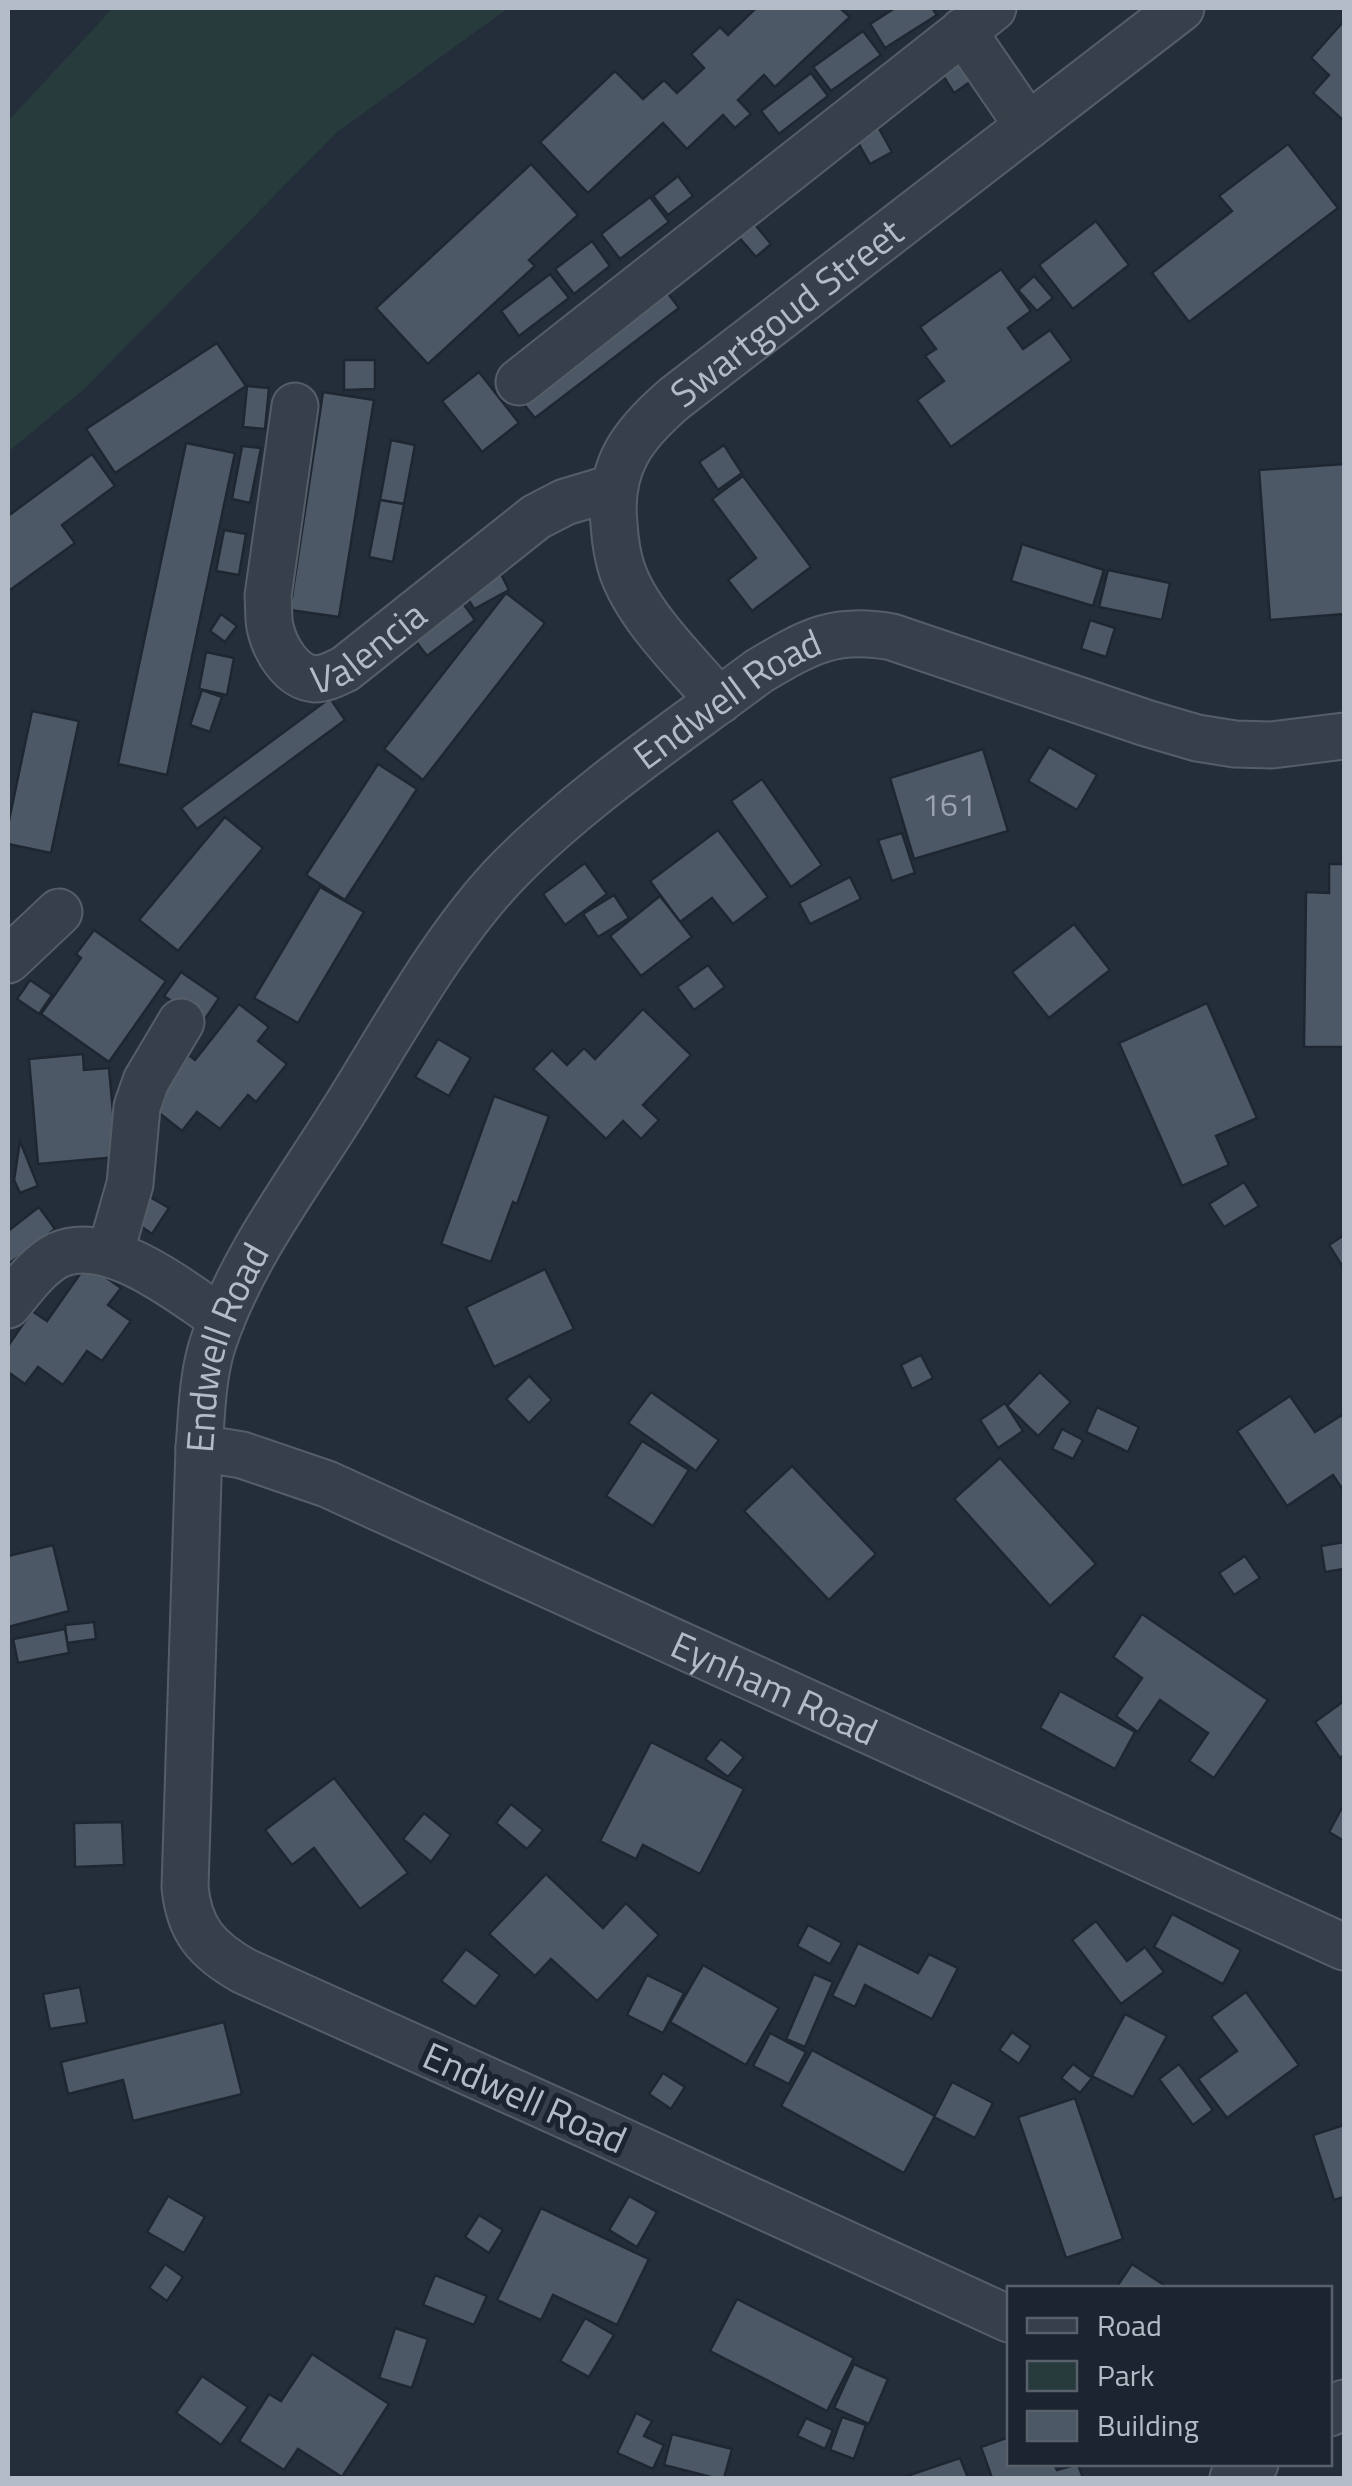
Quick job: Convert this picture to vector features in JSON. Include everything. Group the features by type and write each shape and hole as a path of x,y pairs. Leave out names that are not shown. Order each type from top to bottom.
{"street":[{"name":"Swartgoud Street","path":"718,701 652,622 623,573 612,488 638,434 665,406 1181,8"},
{"path":"519,382 978,19 1028,126"},
{"name":"Valencia","path":"295,406 268,596 270,626 288,664 315,679 345,669 536,517 565,502 612,488"},
{"name":"Endwell Road","path":"1007,2318 244,1970 224,1960 206,1943 187,1909 185,1887 199,1448 204,1385 212,1346 241,1277 270,1225 417,993 508,870 564,819 718,701 759,671 816,640 866,632 892,637 1197,738 1272,745 1344,736"},
{"path":"8,960 59,912"},
{"path":"110,1254 130,1184 137,1106 146,1081 181,1022"},
{"path":"8,1305 47,1262 74,1250 90,1250 110,1254 147,1271 222,1319"},
{"name":"Eynham Road","path":"199,1448 242,1455 326,1484 1344,1948"}],"green space":[{"path":"113,8 508,8 336,133 84,389 8,452 8,121"}],"building":[{"path":"756,8 840,8 850,17 775,87 764,75 738,100 751,114 735,128 723,115 687,149 663,123 588,193 540,142 615,71 643,99 664,80 677,93 704,68 691,54 720,27 728,35"},
{"path":"895,8 932,8 937,15 885,48 870,24"},
{"path":"1344,21 1344,121 1313,93 1329,75 1311,58"},
{"path":"863,31 881,55 831,91 813,67"},
{"path":"959,59 973,80 954,93 940,71"},
{"path":"811,73 828,96 779,134 761,111"},
{"path":"877,125 892,152 870,164 855,137"},
{"path":"1288,144 1338,208 1189,322 1152,273 1232,211 1219,196"},
{"path":"531,164 578,215 529,260 535,266 428,364 376,308"},
{"path":"678,176 693,196 668,215 653,196"},
{"path":"650,197 669,222 620,259 601,234"},
{"path":"1096,221 1129,265 1073,309 1039,265"},
{"path":"753,222 771,244 756,257 737,235"},
{"path":"592,241 610,266 574,294 555,269"},
{"path":"1001,269 1031,311 1008,328 1023,349 1050,330 1072,360 951,447 917,400 944,381 925,356 936,349 920,327"},
{"path":"550,274 569,298 519,336 501,311"},
{"path":"1034,276 1053,298 1037,311 1018,290"},
{"path":"661,284 679,308 535,418 516,395"},
{"path":"217,343 246,386 115,473 86,429"},
{"path":"344,360 375,360 375,389 344,390"},
{"path":"479,372 519,423 482,452 442,401"},
{"path":"247,386 269,388 265,429 243,427"},
{"path":"323,392 374,400 339,617 290,610"},
{"path":"391,440 415,445 404,504 380,500"},
{"path":"186,443 235,453 167,775 118,764"},
{"path":"724,445 742,473 718,490 699,462"},
{"path":"242,446 261,448 250,503 232,499"},
{"path":"92,454 115,486 62,525 75,543 10,590 8,516"},
{"path":"1344,464 1344,614 1270,620 1259,470"},
{"path":"743,476 811,567 752,611 728,580 756,558 712,499"},
{"path":"380,500 404,504 393,562 369,557"},
{"path":"224,530 246,534 239,575 216,571"},
{"path":"1022,544 1104,570 1093,606 1011,581"},
{"path":"498,568 509,590 474,609 461,587"},
{"path":"1108,570 1170,583 1162,620 1099,607"},
{"path":"506,593 545,623 423,780 384,749"},
{"path":"460,599 475,620 427,656 411,635"},
{"path":"221,614 237,626 225,642 210,631"},
{"path":"1090,620 1115,628 1106,657 1081,649"},
{"path":"206,652 234,658 227,695 199,689"},
{"path":"202,690 222,697 210,732 190,725"},
{"path":"330,698 345,720 197,829 181,808"},
{"path":"32,711 79,721 51,853 8,844 8,825"},
{"path":"1049,747 1097,775 1077,810 1028,781"},
{"path":"983,749 1008,831 914,859 890,778"},
{"path":"378,764 417,789 345,900 306,875"},
{"path":"762,779 822,865 791,887 731,801"},
{"path":"225,817 263,848 178,951 139,920"},
{"path":"718,830 768,897 733,924 712,898 680,922 650,881"},
{"path":"902,833 915,873 892,881 878,840"},
{"path":"585,863 607,894 565,925 543,894"},
{"path":"1329,864 1344,864 1344,1047 1304,1047 1306,892 1329,893"},
{"path":"850,877 861,899 810,924 799,903"},
{"path":"320,887 364,912 298,1023 254,998"},
{"path":"614,895 629,918 598,937 583,914"},
{"path":"660,896 692,937 641,976 610,936"},
{"path":"1074,924 1110,970 1049,1018 1012,972"},
{"path":"94,930 166,981 109,1062 41,1014 81,958 76,954"},
{"path":"708,965 725,987 694,1010 677,987"},
{"path":"181,972 219,998 203,1022 164,996"},
{"path":"30,980 52,995 39,1014 17,999"},
{"path":"1207,1003 1257,1118 1216,1136 1229,1165 1182,1186 1119,1043"},
{"path":"239,1004 269,1027 258,1041 287,1064 256,1102 248,1095 220,1129 197,1112 182,1131 149,1105 189,1055 195,1060"},
{"path":"643,1009 691,1055 643,1105 659,1120 641,1139 623,1121 606,1139 533,1069 552,1050 567,1065 584,1048 595,1059"},
{"path":"438,1039 471,1058 449,1096 415,1077"},
{"path":"83,1054 84,1070 109,1068 117,1157 38,1164 29,1059"},
{"path":"494,1096 549,1116 491,1262 441,1244"},
{"path":"20,1141 38,1186 20,1193 14,1180"},
{"path":"1244,1182 1259,1206 1224,1227 1209,1204"},
{"path":"150,1197 169,1208 152,1234 135,1222"},
{"path":"39,1207 55,1229 10,1263 8,1231"},
{"path":"1344,1235 1344,1269 1329,1245"},
{"path":"87,1264 121,1288 108,1305 131,1321 102,1361 87,1351 63,1385 38,1367 25,1384 8,1372 8,1346 32,1311 47,1321"},
{"path":"545,1269 574,1329 494,1367 466,1307"},
{"path":"921,1355 933,1378 912,1389 901,1365"},
{"path":"1040,1372 1071,1402 1038,1436 1007,1406"},
{"path":"529,1376 552,1400 529,1423 506,1399"},
{"path":"651,1392 719,1440 696,1471 628,1423"},
{"path":"1290,1396 1315,1432 1342,1415 1344,1488 1333,1475 1287,1506 1237,1431"},
{"path":"1005,1403 1023,1431 998,1448 980,1420"},
{"path":"1097,1407 1139,1427 1128,1452 1086,1432"},
{"path":"1062,1429 1083,1440 1073,1459 1052,1449"},
{"path":"642,1441 689,1470 653,1526 606,1496"},
{"path":"1000,1458 1096,1564 1050,1606 954,1499"},
{"path":"792,1466 876,1554 829,1600 744,1511"},
{"path":"1344,1542 1344,1569 1325,1572 1321,1546"},
{"path":"53,1545 69,1611 8,1627 8,1556"},
{"path":"1245,1556 1260,1578 1234,1595 1219,1573"},
{"path":"1142,1614 1268,1700 1214,1778 1189,1761 1208,1733 1160,1700 1138,1732 1116,1716 1142,1678 1113,1657"},
{"path":"94,1622 96,1639 67,1643 65,1625"},
{"path":"65,1629 69,1653 18,1663 13,1639"},
{"path":"1060,1691 1135,1732 1115,1769 1040,1728"},
{"path":"1344,1701 1344,1755 1340,1758 1315,1722"},
{"path":"721,1739 744,1757 728,1777 705,1759"},
{"path":"651,1742 744,1789 700,1874 643,1845 636,1859 600,1841"},
{"path":"334,1778 408,1873 360,1909 314,1848 292,1865 265,1830"},
{"path":"511,1804 543,1830 527,1849 496,1823"},
{"path":"1344,1804 1344,1841 1329,1832"},
{"path":"424,1813 451,1835 431,1862 403,1839"},
{"path":"122,1822 124,1865 75,1867 74,1823"},
{"path":"546,1874 603,1928 626,1903 659,1935 597,2001 551,1959 535,1976 489,1934"},
{"path":"1172,1914 1241,1950 1223,1984 1154,1947"},
{"path":"1096,1921 1127,1961 1145,1947 1164,1972 1121,2004 1072,1940"},
{"path":"808,1925 842,1943 830,1964 797,1946"},
{"path":"858,1943 918,1973 929,1954 958,1968 932,2019 865,1985 855,2007 832,1996"},
{"path":"466,1949 500,1975 475,2007 441,1981"},
{"path":"703,1965 779,2008 746,2065 670,2022"},
{"path":"814,1974 833,1982 805,2047 786,2039"},
{"path":"647,1975 684,1993 663,2033 627,2015"},
{"path":"80,1987 87,2023 50,2029 43,1994"},
{"path":"1246,1992 1299,2065 1227,2118 1198,2079 1237,2051 1211,2017"},
{"path":"1125,2014 1167,2036 1133,2097 1092,2076"},
{"path":"224,2022 242,2094 133,2121 123,2080 68,2094 61,2062"},
{"path":"1012,2032 1031,2046 1019,2064 999,2050"},
{"path":"770,2033 806,2052 789,2084 753,2066"},
{"path":"812,2050 935,2116 904,2173 781,2106"},
{"path":"1073,2064 1092,2078 1080,2093 1061,2078"},
{"path":"1179,2064 1213,2110 1193,2125 1159,2079"},
{"path":"663,2073 685,2087 671,2109 649,2094"},
{"path":"952,2082 993,2103 975,2138 934,2117"},
{"path":"1075,2098 1123,2239 1066,2258 1018,2117"},
{"path":"1344,2125 1344,2197 1334,2200 1313,2135"},
{"path":"168,2196 205,2217 184,2253 147,2232"},
{"path":"629,2196 657,2212 637,2247 609,2230"},
{"path":"541,2208 649,2259 617,2325 553,2295 541,2320 497,2300"},
{"path":"479,2215 503,2230 489,2253 465,2237"},
{"path":"165,2264 183,2277 167,2301 149,2288"},
{"path":"1132,2264 1164,2285 1163,2286 1117,2286"},
{"path":"435,2275 487,2296 474,2325 423,2305"},
{"path":"737,2299 854,2358 827,2411 710,2351"},
{"path":"585,2318 614,2335 589,2377 560,2361"},
{"path":"395,2328 428,2339 412,2388 379,2378"},
{"path":"312,2354 389,2404 342,2477 298,2449 284,2470 239,2441 269,2394 281,2401"},
{"path":"854,2364 888,2379 869,2424 834,2408"},
{"path":"202,2376 248,2407 221,2445 176,2413"},
{"path":"636,2413 652,2421 644,2436 664,2445 653,2469 617,2453"},
{"path":"842,2417 866,2425 854,2459 830,2450"},
{"path":"806,2418 833,2430 825,2449 797,2436"},
{"path":"672,2434 732,2449 724,2478 664,2465"},
{"path":"1007,2438 1007,2466 1055,2466 1057,2470 1079,2466 1083,2478 992,2478 981,2447"},
{"path":"960,2458 968,2478 901,2478"}]}
